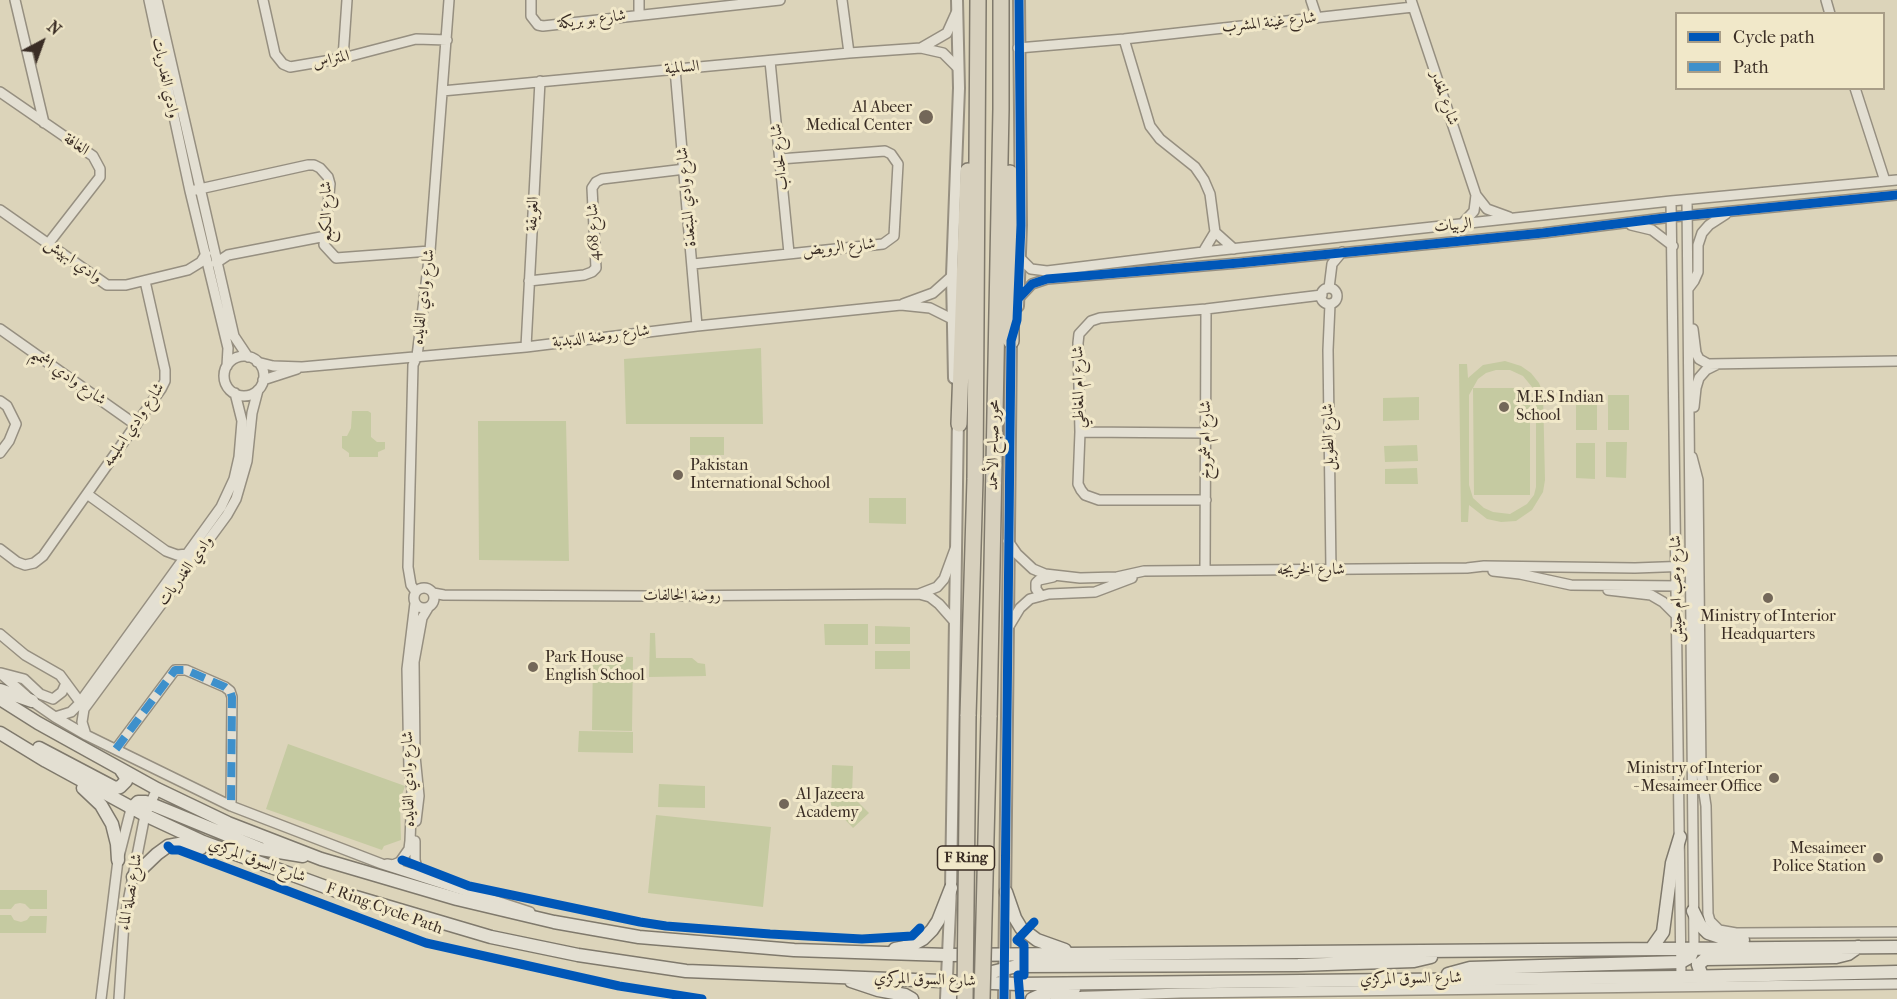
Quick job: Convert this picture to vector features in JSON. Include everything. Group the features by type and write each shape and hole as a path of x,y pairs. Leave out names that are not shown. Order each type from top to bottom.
{"highway":[{"name":"محور صباح الأحمد","path":"965,999 968,716 975,479 978,0"},
{"name":"محور صباح الأحمد","path":"982,999 1001,0"},
{"path":"1001,34 1008,65 1011,341"},
{"path":"958,424 967,182 972,118 978,91"}],"main road":[{"path":"0,690 32,701"},
{"name":"شارع السوق المركزي","path":"0,699 38,723 157,789 228,823 321,859 457,899 554,922 639,937 794,950 947,955 1072,952 1444,952 1566,949 1652,949 1685,953 1821,947 1897,947"},
{"path":"0,731 115,788 120,787 126,781 121,770"},
{"name":"شارع السوق المركزي","path":"0,731 46,761 131,809 203,842 342,893 491,936 578,955 686,971 1004,984 1897,972"},
{"path":"46,761 88,792 101,805 112,824 118,860"},
{"path":"131,809 139,802 150,803 261,849 321,859"},
{"path":"1652,949 1663,932 1672,864 1680,837"},
{"path":"133,877 168,846 179,844 198,847 260,871 282,871"},
{"path":"879,953 910,946 923,939 938,921 951,888"},
{"path":"1006,892 1015,918 1025,932 1037,940 1072,952"},
{"path":"1693,911 1704,930 1720,938 1731,940 1799,939 1821,947"},
{"path":"1702,976 1698,965 1705,959 1836,957 1848,954 1859,946"},
{"path":"955,999 971,982 988,973 1017,966 1298,965 1403,961 1444,952"},
{"path":"1438,978 1454,971 1470,968 1685,953"},
{"path":"838,977 912,999"},
{"path":"1032,999 1043,994 1111,983"}],"street":[{"path":"15,0 44,123"},
{"name":"وادي الغدريات","path":"149,0 195,190 234,336 248,357"},
{"name":"وادي الغدريات","path":"157,0 212,279 228,348 227,366"},
{"name":"المتراس","path":"263,0 275,54 283,64 297,67 416,39 447,39"},
{"path":"343,57 347,0"},
{"name":"شارع وادي الفايده","path":"416,592 409,579 408,567 413,365 417,356 430,251 450,0"},
{"name":"شارع بو بريكة","path":"531,0 531,16 538,25 543,26 739,2 780,0"},
{"name":"شارع بو بريكة","path":"639,0 639,15"},
{"path":"842,0 849,52"},
{"name":"محور صباح الأحمد","path":"1004,999 1011,341 1016,329 1020,258 1019,0"},
{"path":"1311,0 1317,18"},
{"path":"946,999 951,888 958,424 952,319 958,68 957,4"},
{"name":"السالمية","path":"921,48 947,33 957,4"},
{"name":"شارع غينة المشرب","path":"1018,48 1317,18 1412,4"},
{"name":"شارع لمغدر","path":"1412,4 1476,195"},
{"path":"1124,39 1150,126 1160,139 1195,168 1210,194 1215,232 1203,252"},
{"name":"السالمية","path":"442,91 849,52 921,48 942,52 958,68"},
{"name":"شارع لحداب","path":"770,61 789,253"},
{"name":"شارع وادي المبتعدة","path":"675,69 697,326"},
{"name":"الغويفة","path":"525,346 540,81"},
{"path":"1856,90 1885,181"},
{"name":"الغافة","path":"0,92 93,156 100,169 100,177 48,244"},
{"name":"شارع الرويض","path":"693,264 884,244 894,236 898,164 891,154 885,151 780,159"},
{"name":"شارع الكبع","path":"195,190 314,165 325,172 330,184 324,245 336,258 430,251"},
{"name":"شارع 468","path":"530,281 584,275 596,268 592,188 596,182 602,179 685,169"},
{"name":"الربيات","path":"1020,258 1031,269 1047,271 1463,223 1897,180"},
{"path":"1476,195 1487,209 1514,218"},
{"path":"1463,223 1474,211 1476,195"},
{"name":"الربيات","path":"1018,299 1032,285 1047,279 1543,233 1672,217 1897,195"},
{"name":"شارع وعب ام حيش","path":"1681,976 1693,911 1687,200"},
{"name":"شارع وعب ام حيش","path":"1671,201 1680,837 1685,953"},
{"name":"وادي ابهيش","path":"0,210 107,285 126,285 188,270 201,262 207,254"},
{"path":"1688,289 1698,272 1698,245 1702,233 1709,225 1729,212"},
{"path":"1623,223 1652,230 1673,246"},
{"path":"1215,232 1234,249"},
{"path":"216,263 232,254 326,236"},
{"path":"1325,292 1333,289 1338,296 1337,300 1330,304 1324,302 1325,292 1332,264 1342,252"},
{"path":"188,270 203,273 212,279"},
{"name":"شارع روضة الدبدبة","path":"901,305 933,293 952,276"},
{"name":"شارع وادي اسليمه","path":"0,549 17,562 25,564 34,563 43,556 161,389 165,381 165,370 144,281"},
{"name":"شارع ام المغاطي","path":"1206,500 1100,500 1085,495 1078,484 1079,334 1091,321 1100,318 1206,309 1325,292"},
{"name":"شارع الطويل","path":"1330,304 1328,350 1331,570"},
{"name":"شارع روضة الدبدبة","path":"257,362 273,366 302,367 525,346 901,305 937,310 952,319"},
{"name":"شارع ام شمروخ","path":"1205,570 1206,309"},
{"path":"1688,319 1693,328 1697,356 1705,363 1716,365 1897,361"},
{"name":"شارع وادي اشميم","path":"0,329 136,425"},
{"path":"248,357 257,362 263,372 263,380 258,390 247,395 235,393 228,388 225,380 227,366 236,358 248,357"},
{"path":"1689,418 1694,409 1699,378 1706,370 1716,365"},
{"name":"شارع روضة الدبدبة","path":"263,380 302,367"},
{"path":"1663,372 1674,372"},
{"name":"وادي الغدريات","path":"86,735 82,717 84,709 227,515 236,499 247,461 252,413 258,390"},
{"name":"وادي الغدريات","path":"55,717 71,712 80,702 221,507 234,479 239,457 242,421 235,393"},
{"path":"0,401 6,406 16,424 9,441 0,453"},
{"path":"1080,432 1205,433"},
{"name":"شارع وعب ام حيش","path":"1689,450 1696,466 1698,480 1701,773 1707,814 1708,914 1714,926 1719,930 1736,933 1897,932"},
{"path":"87,494 166,551 177,555 188,554"},
{"name":"شارع الخريجه","path":"1008,541 1030,567 1058,576 1103,579 1144,571 1484,566 1624,568 1690,566"},
{"path":"919,594 937,587 944,579 956,547"},
{"path":"166,551 173,561 175,573"},
{"name":"شارع الخريجه","path":"1467,568 1512,573 1562,585 1690,586"},
{"name":"شارع الخريجه","path":"1007,630 1027,600 1041,596 1095,591 1136,576 1155,572"},
{"name":"شارع الخريجه","path":"1041,596 1036,589 1036,583 1039,580 1058,576"},
{"path":"1591,585 1611,591 1651,595 1663,602 1677,616"},
{"path":"424,588 432,601 419,608 414,598 416,592 424,588"},
{"path":"919,594 930,597 954,621"},
{"name":"روضة الخالفات","path":"432,601 444,596 919,594"},
{"name":"شارع وادي الفايده","path":"430,880 417,868 414,852 419,796 415,756 414,662 422,618 432,601"},
{"name":"شارع وادي الفايده","path":"382,864 393,865 400,861 409,849 412,789 409,769 407,669 415,603"},
{"path":"0,634 25,655 60,675 80,702"},
{"path":"116,749 175,670 186,670 225,687 230,691 232,698 231,806"},
{"path":"0,673 24,679 40,694 53,699 61,694 66,683"},
{"name":"شارع السوق المركزي","path":"0,673 32,701 86,735 231,806 382,864 513,905 554,922"},
{"path":"1690,696 1701,709"},
{"name":"شارع نصلة الماء","path":"119,999 124,922 145,815 157,789"},
{"name":"شارع نصلة الماء","path":"101,999 118,860 131,809"},
{"path":"1692,897 1707,871"},
{"name":"شارع السوق المركزي","path":"1055,999 1195,993 1897,984"}],"green space":[{"path":"761,348 763,424 626,424 624,359"},
{"path":"1505,361 1521,366 1531,373 1543,393 1545,480 1543,492 1532,510 1516,521 1501,522 1487,519 1469,505 1468,522 1461,522 1459,364 1467,364 1468,378 1483,365","holes":["1510,370 1523,376 1532,387 1536,398 1536,487 1534,495 1527,504 1510,514 1493,512 1484,508 1473,498 1469,485 1469,395 1478,379 1486,373"]},
{"path":"1473,388 1530,388 1530,495 1474,495"},
{"path":"1576,395 1597,395 1597,430 1576,430"},
{"path":"1608,395 1629,395 1629,430 1608,430"},
{"path":"1419,397 1419,420 1383,421 1383,398"},
{"path":"352,411 371,413 371,437 377,442 385,442 385,449 378,452 378,457 349,457 349,453 342,448 342,436 347,436 351,428"},
{"path":"478,421 566,421 569,561 479,560"},
{"path":"690,437 724,437 724,455 690,455"},
{"path":"1606,442 1627,442 1626,478 1606,477"},
{"path":"1576,443 1595,443 1595,479 1576,478"},
{"path":"1417,445 1418,461 1385,462 1384,446"},
{"path":"695,459 719,459 720,470 696,471"},
{"path":"1417,468 1418,484 1385,484 1385,469"},
{"path":"869,498 906,498 906,524 869,523"},
{"path":"824,624 868,624 868,645 825,645"},
{"path":"875,626 910,627 910,644 875,644"},
{"path":"650,633 655,633 656,658 692,658 698,663 705,664 706,676 649,677"},
{"path":"875,651 910,651 910,669 875,669"},
{"path":"593,656 633,657 632,731 592,730"},
{"path":"579,731 633,732 633,753 578,752"},
{"path":"288,744 405,786 400,801 401,840 384,846 382,850 266,809"},
{"path":"832,765 853,766 852,796 869,813 853,828 831,805"},
{"path":"659,784 705,786 705,808 658,807"},
{"path":"656,815 771,827 763,907 648,893"},
{"path":"0,890 47,890 47,909 30,909 20,903 15,904 11,909 0,909"},
{"path":"0,915 11,915 14,920 21,922 30,916 47,916 46,933 0,933"}],"marked path":[{"path":"116,749 175,670 186,670 225,687 230,691 232,697 231,806"}],"cycle path":[{"path":"1004,999 1011,341 1017,320 1021,225 1019,0"},
{"path":"1018,299 1032,284 1047,279 1543,233 1672,217 1897,195"},
{"name":"F Ring Cycle Path","path":"168,846 172,850 179,850 426,943 619,986 702,999"},
{"path":"402,860 469,886 666,926 862,939 912,936 920,928"},
{"path":"1020,999 1018,975 1024,975 1024,945 1017,940 1034,922"}],"place":[{"name":"Al Abeer Medical Center","path":"926,117"},
{"name":"M.E.S Indian School","path":"1504,407"},
{"name":"Pakistan International School","path":"678,475"},
{"name":"Ministry of Interior Headquarters","path":"1768,598"},
{"name":"Park House English School","path":"533,667"},
{"name":"Ministry of Interior - Mesaimeer Office","path":"1774,778"},
{"name":"Al Jazeera Academy","path":"784,804"},
{"name":"Mesaimeer Police Station","path":"1878,858"}]}
